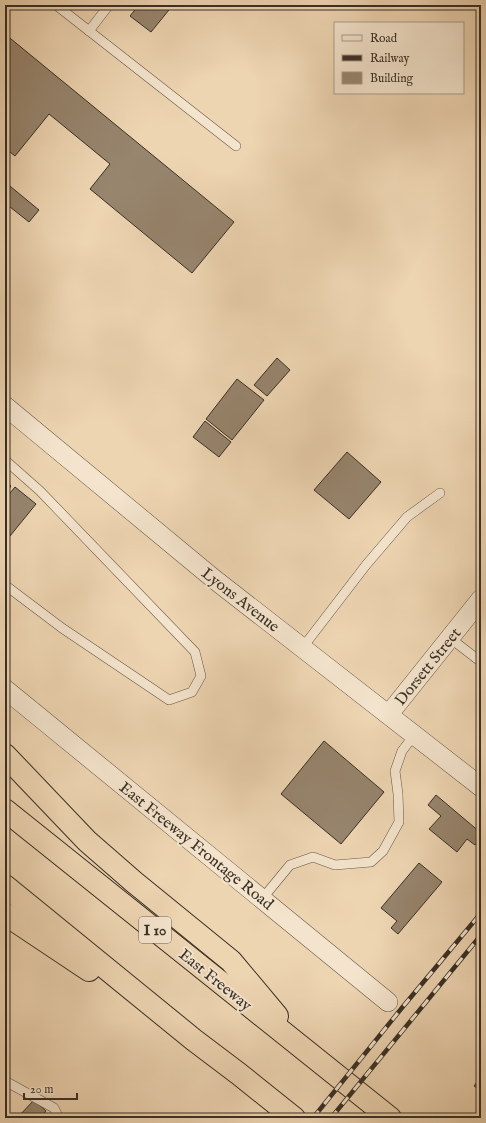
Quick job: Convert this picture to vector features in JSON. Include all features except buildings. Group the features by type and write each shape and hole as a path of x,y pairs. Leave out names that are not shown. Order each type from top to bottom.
{"highway":[{"path":"5,755 87,841 134,882 232,961 306,1051"},
{"name":"East Freeway","path":"5,810 390,1118"},
{"path":"5,886 194,1040 294,1118"},
{"path":"5,914 194,1040"},
{"path":"239,1074 285,1118"}],"street":[{"name":"Lyons Avenue","path":"5,406 208,574 481,787"},
{"name":"Dorsett Street","path":"389,714 481,599"},
{"name":"East Freeway Frontage Road","path":"5,689 388,1002"}],"lane":[{"path":"56,5 236,146"},
{"path":"89,31 109,5"},
{"path":"5,460 40,492 195,652 201,676 192,692 169,700 62,628 5,585"},
{"path":"302,647 366,565 406,517 440,493"},
{"path":"450,638 481,662"},
{"path":"262,899 290,865 313,857 335,865 371,862 384,851 399,822 395,771 402,751 415,734"},
{"path":"5,1081 54,1108 60,1118"}],"railway":[{"path":"313,1118 481,913"},
{"path":"331,1118 481,935"}]}
